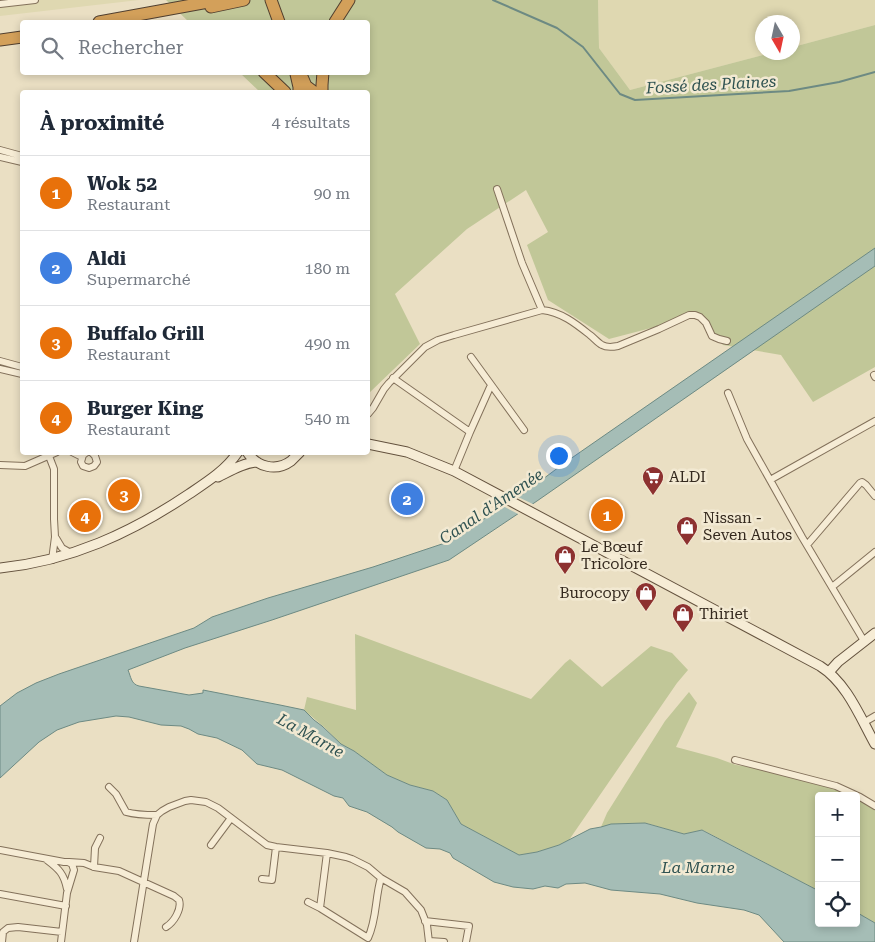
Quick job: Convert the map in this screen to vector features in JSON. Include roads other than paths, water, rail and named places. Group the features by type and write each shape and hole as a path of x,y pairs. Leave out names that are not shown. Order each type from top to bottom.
{"highway":[{"path":"176,9 185,3 197,0"},
{"path":"111,20 218,0"},
{"path":"139,20 244,0"},
{"path":"336,20 349,0"},
{"path":"275,3 278,20"},
{"path":"275,3 283,20"},
{"path":"0,36 20,33"},
{"path":"0,40 20,38"},
{"path":"267,75 283,90"},
{"path":"296,75 299,90"},
{"path":"301,75 306,86 311,90"},
{"path":"322,90 323,75"}],"main road":[{"path":"370,444 397,449 454,471 817,664 829,672 848,694 875,744"},
{"path":"370,449 420,458"},
{"path":"0,568 36,564 52,560 72,554 127,531 149,520 207,482 230,463 236,455"},
{"path":"250,455 257,462 266,466 278,466 290,461 296,455"},
{"path":"207,482 257,462"},
{"path":"829,672 838,662 875,633"}],"street":[{"path":"0,4 35,0"},
{"path":"0,150 20,155"},
{"path":"0,157 20,162"},
{"path":"497,189 522,263 542,310"},
{"path":"370,411 393,378 425,347 438,340 542,310 562,315 603,346 618,346 689,315 700,317 706,323 712,336 726,341"},
{"path":"471,357 524,430"},
{"path":"0,361 20,366"},
{"path":"0,369 20,374"},
{"path":"393,378 470,432"},
{"path":"454,471 491,385"},
{"path":"728,393 747,439 864,642"},
{"path":"770,480 875,421"},
{"path":"0,465 25,466 49,456 54,469 55,537 52,560"},
{"path":"807,545 860,483 866,484 875,496"},
{"path":"55,537 62,548 72,554"},
{"path":"832,587 875,552"},
{"path":"864,722 875,716"},
{"path":"735,760 836,786 875,806"},
{"path":"109,787 116,794 126,812 157,815"},
{"path":"134,942 153,824 157,815 162,811 185,801 211,804 267,845 346,857 368,867 381,878 405,892 421,910 427,926 429,941 444,942"},
{"path":"211,845 231,818"},
{"path":"94,866 95,848 100,838"},
{"path":"262,879 272,880 276,847"},
{"path":"0,850 72,864 73,872 67,893 61,942"},
{"path":"320,908 327,854"},
{"path":"46,858 68,876 83,867 94,866"},
{"path":"67,893 60,866 66,862 84,863 119,871 180,900 180,907 173,921 166,927"},
{"path":"308,902 368,938 372,929 381,878"},
{"path":"0,894 66,906"},
{"path":"425,920 469,926 466,942"},
{"path":"2,942 3,932 8,928 18,927 62,932"}],"water":[{"name":"La Marne","path":"875,248 875,266 449,560 185,648 128,670 133,682 139,686 189,695 203,693 203,690 304,710 341,744 387,775 410,785 433,791 447,800 461,824 519,855 559,845 590,829 611,824 645,823 684,834 702,830 815,889 815,927 860,927 860,914 875,923 875,942 784,942 759,915 744,910 697,903 660,894 611,890 585,883 566,884 558,888 545,886 533,889 513,887 494,882 453,858 450,853 440,849 426,848 367,812 349,806 343,798 334,796 282,770 257,764 242,750 217,738 198,734 181,726 161,725 129,717 116,716 79,722 57,730 39,742 0,778 0,706 17,693 59,674 194,628 212,617 448,542 523,494 563,464"}],"waterway":[{"name":"Fossé des Plaines","path":"493,0 557,28 583,47 620,94 635,100 789,91 839,82 875,72"}],"place":[{"name":"Buffalo Grill","path":"124,495"},
{"name":"ALDI","path":"653,496"},
{"name":"Aldi","path":"407,499"},
{"name":"Wok 52","path":"607,515"},
{"name":"Burger King","path":"85,516"},
{"name":"Nissan - Seven Autos","path":"687,546"},
{"name":"Le Bœuf Tricolore","path":"565,575"},
{"name":"Burocopy","path":"646,612"},
{"name":"Thiriet","path":"683,633"}],"water label":[{"name":"Canal d'Amenée","path":"491,506"}]}
